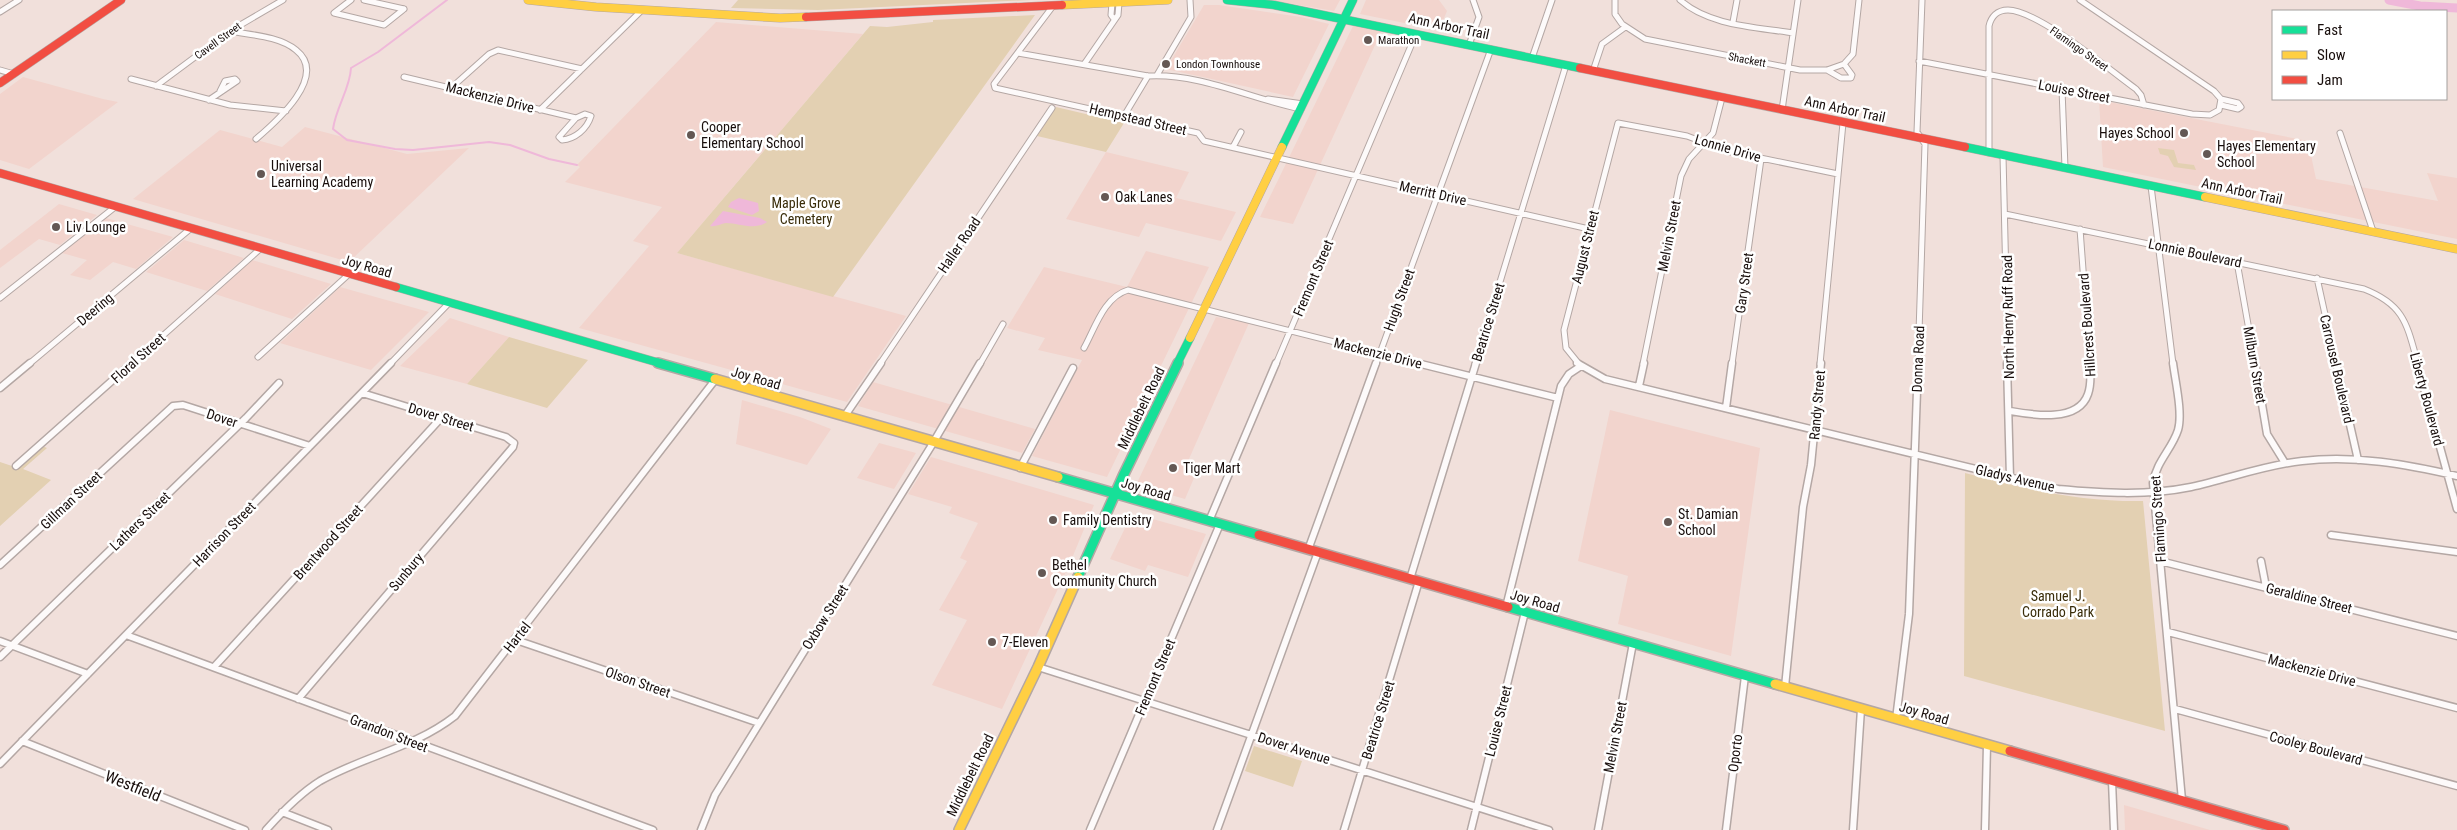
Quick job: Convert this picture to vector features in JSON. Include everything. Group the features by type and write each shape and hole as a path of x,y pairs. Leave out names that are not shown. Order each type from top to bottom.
{"street":[{"path":"0,12 19,0"},
{"path":"0,84 121,0"},
{"name":"Cavell Street","path":"156,86 230,31 283,0"},
{"path":"351,0 334,13 384,25 404,9 364,0"},
{"path":"528,0 642,10 780,18 1168,0"},
{"path":"1157,75 1191,17 1190,0"},
{"name":"Ann Arbor Trail","path":"1227,0 1274,6 1344,19 2457,249"},
{"name":"Middlebelt Road","path":"959,830 1038,667 1204,308 1353,0"},
{"path":"1469,45 1480,16 1479,9 1473,0"},
{"path":"1532,58 1552,0"},
{"path":"1593,71 1602,44 1624,28 1614,14 1615,0"},
{"path":"1680,0 1686,7 1697,14 1793,33"},
{"path":"1733,22 1737,0"},
{"path":"1782,110 1798,0"},
{"path":"1827,70 1841,78 1851,78 1851,73 1844,64 1853,54 1859,0"},
{"name":"Donna Road","path":"1896,719 1898,690 1908,630 1925,144 1916,132 1922,0"},
{"name":"Louise Street","path":"1919,61 2144,105 2201,115 2215,113 2221,102 2211,88 2080,0"},
{"path":"1085,63 1114,19 1111,15 1115,3"},
{"path":"1052,6 1018,53 1071,64 1085,63 1148,76 1157,75 1213,85 1268,99 1277,104 1302,107"},
{"path":"540,110 642,10"},
{"name":"Flamingo Street","path":"1989,75 1990,20 1997,12 2002,10 2017,11 2038,21 2136,89 2141,95 2144,105"},
{"name":"Shackett","path":"1624,28 1637,36 1652,41 1788,68 1808,71 1827,70 1844,64"},
{"path":"230,31 285,45 302,56 307,67 306,79 286,111 256,139"},
{"name":"Fremont Street","path":"1209,521 1416,34"},
{"name":"Hugh Street","path":"1308,550 1491,49"},
{"path":"451,88 488,54 498,50 582,69"},
{"name":"Hempstead Street","path":"1018,53 994,84 994,87 1198,133 1204,141 1277,157"},
{"name":"Beatrice Street","path":"1410,579 1566,65"},
{"path":"0,70 14,74"},
{"path":"1989,75 1989,153"},
{"name":"Mackenzie Drive","path":"404,76 576,118 585,114 592,117 572,139 560,139 561,133 576,118"},
{"path":"1124,116 1148,76"},
{"path":"131,79 246,108 286,111"},
{"path":"2062,89 2065,168"},
{"path":"209,100 220,91"},
{"name":"Melvin Street","path":"1639,386 1681,176 1689,159 1705,143 1715,129 1722,98"},
{"name":"Haller Road","path":"844,417 1052,108"},
{"name":"Randy Street","path":"1785,687 1803,507 1812,465 1843,122"},
{"name":"Lonnie Drive","path":"1618,123 1687,136 1726,151 1838,174"},
{"name":"August Street","path":"1581,366 1567,350 1563,334 1615,126 1618,123"},
{"path":"1233,147 1241,132"},
{"path":"2340,133 2373,232"},
{"name":"North Henry Ruff Road","path":"2004,156 2010,478"},
{"name":"Merritt Drive","path":"1277,157 1589,228"},
{"name":"Gary Street","path":"1726,408 1761,158"},
{"name":"Joy Road","path":"0,174 2284,830"},
{"name":"Flamingo Street","path":"2152,186 2180,422 2175,440 2156,466 2153,477 2153,492 2168,632 2182,800"},
{"path":"0,298 115,207"},
{"name":"Lonnie Boulevard","path":"2005,214 2356,286 2382,298"},
{"name":"Deering","path":"0,388 190,229"},
{"name":"Hillcrest Boulevard","path":"2010,411 2039,416 2061,414 2080,406 2089,392 2091,383 2080,229"},
{"name":"Floral Street","path":"16,466 260,249"},
{"name":"Milburn Street","path":"2237,262 2268,434 2274,448 2286,463"},
{"path":"258,357 348,275"},
{"name":"Carrousel Boulevard","path":"2317,278 2358,460"},
{"name":"Mackenzie Drive","path":"1084,348 1109,300 1122,290 1204,308 1558,398"},
{"name":"Liberty Boulevard","path":"2382,298 2400,312 2407,324 2457,509"},
{"name":"Harrison Street","path":"0,764 448,304"},
{"name":"Oxbow Street","path":"701,830 711,802 1003,324"},
{"path":"1506,607 1558,398 1565,379 1581,366"},
{"name":"Gladys Avenue","path":"1581,366 1606,379 2010,478 2087,492 2139,494 2191,487 2286,463 2322,459 2399,464 2457,476"},
{"path":"1020,468 1073,368"},
{"name":"Hartel","path":"266,830 282,812 305,792 323,780 438,730 455,716 516,640 715,380"},
{"name":"Lathers Street","path":"0,657 240,424 278,383"},
{"name":"Dover Street","path":"362,393 506,437 514,443 513,446"},
{"name":"Dover","path":"142,434 168,410 177,405 183,405 310,446"},
{"name":"Brentwood Street","path":"214,667 441,418"},
{"name":"Gillman Street","path":"0,565 142,434"},
{"name":"Sunbury","path":"298,699 513,446"},
{"name":"Fremont Street","path":"1090,830 1220,524"},
{"path":"2331,535 2457,552"},
{"path":"1217,830 1318,552"},
{"name":"Geraldine Street","path":"2160,561 2457,636"},
{"path":"2261,561 2266,587"},
{"name":"Beatrice Street","path":"1344,830 1420,582"},
{"name":"Louise Street","path":"1472,830 1525,612"},
{"name":"Mackenzie Drive","path":"2168,632 2457,708"},
{"name":"Grandon Street","path":"126,635 654,830"},
{"name":"Olson Street","path":"516,640 760,723"},
{"path":"0,641 88,674"},
{"name":"Melvin Street","path":"1598,830 1633,644"},
{"name":"Dover Avenue","path":"1038,667 1549,830"},
{"name":"Oporto","path":"1726,830 1745,676"},
{"path":"1853,830 1861,709"},
{"name":"Cooley Boulevard","path":"2175,709 2457,786"},
{"name":"Westfield","path":"22,741 244,830"},
{"path":"1985,830 1987,745"},
{"path":"2112,781 2114,830"},
{"path":"282,812 328,830"}],"shaded area":[{"path":"1270,0 1340,0 1334,11"},
{"path":"1366,0 1439,0 1447,11 1439,30 1360,14"},
{"path":"1204,5 1219,5 1301,17 1329,24 1293,97 1166,69"},
{"path":"716,22 863,34 677,253 906,316 847,402 579,328 649,246 633,241 662,207 565,182 580,167 577,165"},
{"path":"1353,26 1381,32 1293,224 1260,217"},
{"path":"23,77 118,102 29,169 0,160 0,94"},
{"name":"Hayes Elementary School","path":"2099,100 2308,141 2316,179 2438,201 2427,173 2457,178 2457,239 2103,167"},
{"name":"Universal Learning Academy","path":"305,127 407,154 469,148 349,262 133,199 220,130 282,147"},
{"path":"1106,152 1189,172 1176,198 1236,212 1221,241 1146,223 1139,237 1066,219"},
{"path":"739,198 758,203 759,211 752,215 728,207 731,202"},
{"path":"59,204 97,215 60,245 39,239 0,268 0,250"},
{"path":"723,211 760,218 767,222 757,226 726,223 710,226"},
{"path":"106,218 173,237 136,269 113,262 90,280 70,275 87,260 62,253"},
{"path":"184,240 244,258 207,291 146,272"},
{"path":"1146,251 1209,267 1107,477 1032,456 1082,360 1038,350 1045,338 1007,328 1044,267 1127,287"},
{"path":"252,260 331,284 292,319 215,294"},
{"path":"340,287 429,312 371,370 280,343"},
{"path":"1216,317 1249,323 1185,468 1197,471 1185,499 1136,485"},
{"path":"450,318 509,337 467,384 400,366"},
{"path":"873,382 1035,429 1022,453 858,406"},
{"path":"742,400 800,417 831,429 807,465 736,444"},
{"name":"St. Damian School","path":"1610,410 1760,448 1731,656 1618,624 1628,576 1578,561"},
{"path":"879,443 916,453 894,489 857,478"},
{"path":"931,457 1094,505 1070,563 1002,709 932,685 967,620 939,610 967,561 960,558 978,523 949,513 952,507 908,494"},
{"path":"1135,514 1206,534 1188,577 1148,565 1145,571 1110,559 1128,522 1126,517"},
{"path":"2124,805 2210,830 2125,830"}],"green space":[{"path":"738,0 1031,0 818,10 731,8"},
{"name":"Maple Grove Cemetery","path":"1035,15 833,297 677,253 870,26 887,27 933,22 933,20"},
{"path":"1056,107 1124,123 1106,152 1037,136"},
{"path":"2158,148 2174,150 2178,163 2194,165 2196,170 2174,167 2168,156 2160,154"},
{"path":"509,337 588,360 547,408 467,384"},
{"path":"40,445 47,448 23,469 51,480 0,526 0,462 15,467"},
{"name":"Samuel J. Corrado Park","path":"1965,473 2075,497 2143,501 2165,731 1964,676"},
{"path":"1254,746 1302,761 1293,787 1245,771"}],"waterway":[{"path":"447,0 378,52 351,68 333,129 347,140 395,149 413,150 489,142 510,145 549,159 577,165"},
{"path":"2389,0 2420,6 2457,8"}],"traffic: fast":[{"path":"1227,0 1274,5 1580,68"},
{"path":"1282,147 1353,0"},
{"path":"1965,147 2205,197"},
{"path":"396,287 715,379"},
{"path":"1078,577 1123,476 1190,338"},
{"path":"1058,477 1259,535"},
{"path":"1508,607 1775,684"}],"traffic: slow":[{"path":"528,0 596,7 780,18 806,17"},
{"path":"1062,5 1168,0"},
{"path":"1190,338 1282,147"},
{"path":"2205,197 2457,249"},
{"path":"715,379 1058,477"},
{"path":"959,830 1038,667 1078,577"},
{"path":"1775,684 2010,751"}],"traffic: jam":[{"path":"0,83 121,0"},
{"path":"806,17 1062,5"},
{"path":"1580,68 1965,147"},
{"path":"0,173 396,287"},
{"path":"1259,535 1508,607"},
{"path":"2010,751 2284,830"}],"place":[{"name":"Marathon","path":"1368,40"},
{"name":"London Townhouse","path":"1166,64"},
{"name":"Hayes School","path":"2184,133"},
{"name":"Cooper Elementary School","path":"691,135"},
{"name":"Hayes Elementary School","path":"2207,154"},
{"name":"Universal Learning Academy","path":"261,174"},
{"name":"Oak Lanes","path":"1105,197"},
{"name":"Liv Lounge","path":"56,227"},
{"name":"Tiger Mart","path":"1173,468"},
{"name":"Family Dentistry","path":"1053,520"},
{"name":"St. Damian School","path":"1668,522"},
{"name":"Bethel Community Church","path":"1042,573"},
{"name":"7-Eleven","path":"992,642"}]}
